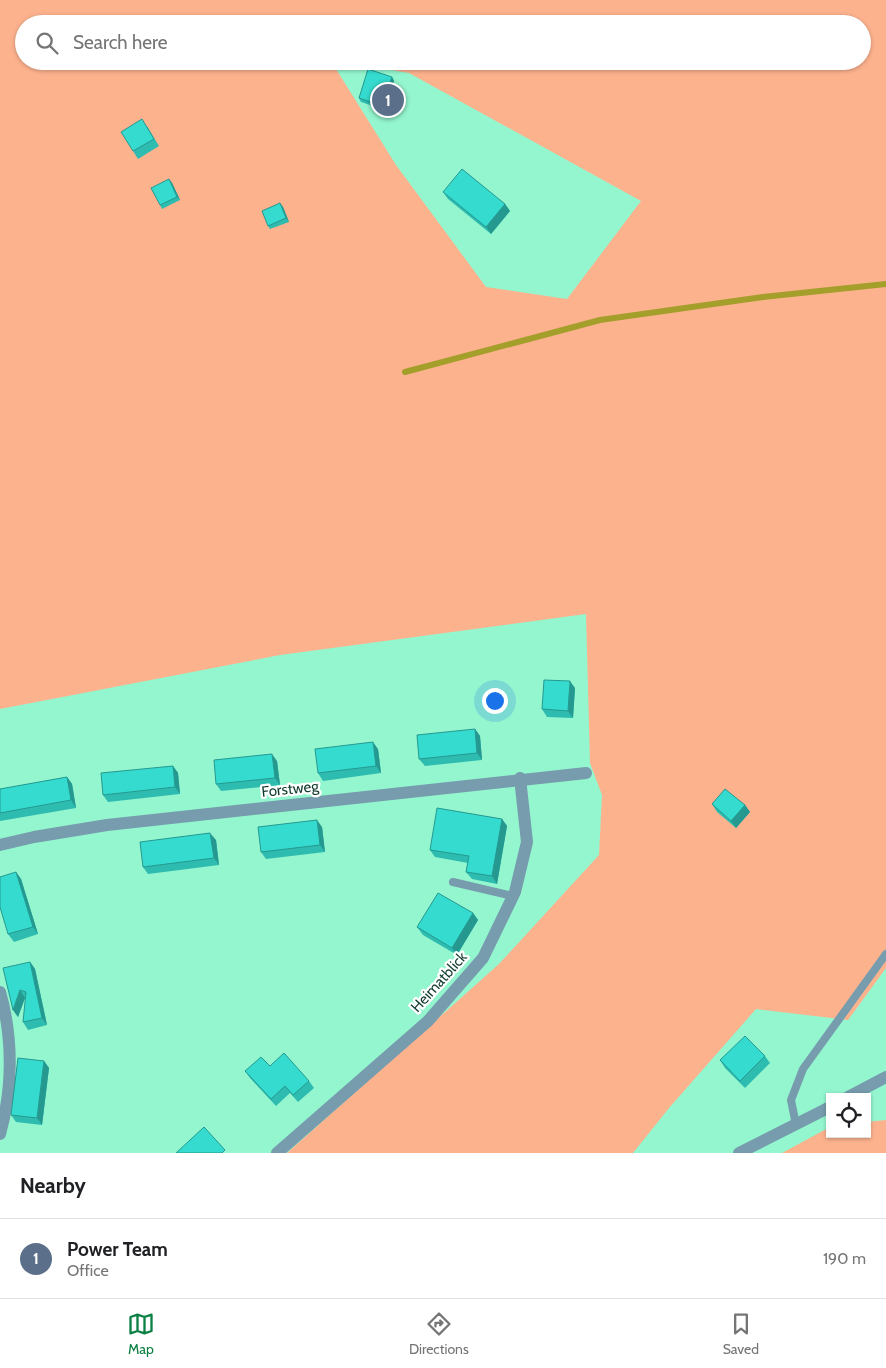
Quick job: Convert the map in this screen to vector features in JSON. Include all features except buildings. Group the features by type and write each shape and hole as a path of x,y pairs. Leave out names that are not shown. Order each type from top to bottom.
{"street":[{"name":"Forstweg","path":"0,846 34,837 107,825 520,778 586,773"},
{"name":"Heimatblick","path":"277,1153 428,1021 483,958 513,896 527,842 520,778"},
{"path":"0,992 7,1016 10,1061 7,1111 0,1134"},
{"path":"855,1093 886,1076"},
{"path":"739,1153 826,1109"}],"lane":[{"path":"453,882 513,896"},
{"path":"796,1125 791,1100 803,1069 886,954"}],"shaded area":[{"path":"0,0 886,0 886,968 848,1020 756,1009 669,1108 633,1153 287,1153 499,964 599,855 602,795 590,763 586,614 280,655 0,709","holes":["15,15 871,15 871,70 392,70 409,73 641,201 567,299 486,287 396,165 337,70 15,70"]},
{"path":"886,1120 886,1153 782,1153 826,1129 826,1138 871,1138 871,1122"}],"waterway":[{"path":"405,372 600,320 763,297 886,284"}],"place":[{"name":"Power Team","path":"388,100"}]}
